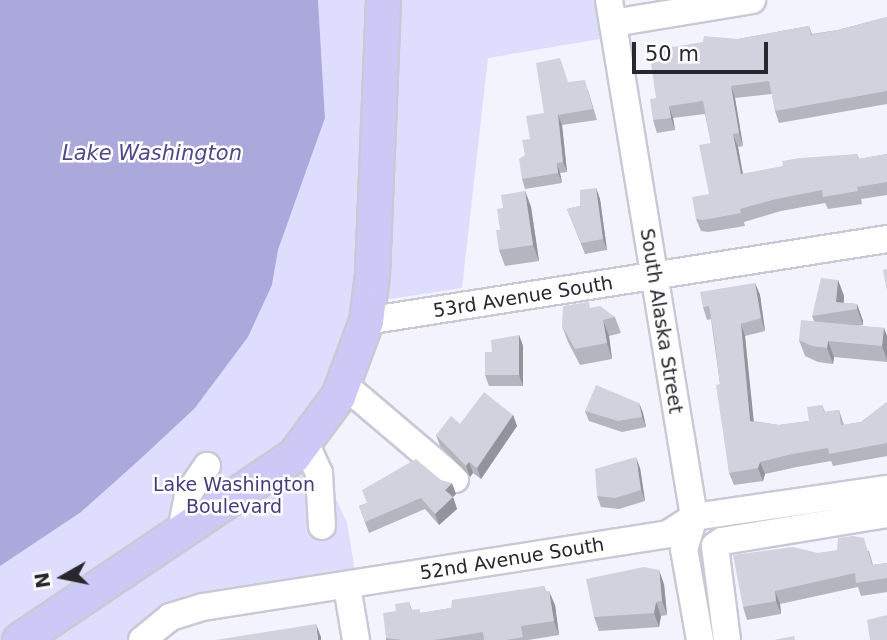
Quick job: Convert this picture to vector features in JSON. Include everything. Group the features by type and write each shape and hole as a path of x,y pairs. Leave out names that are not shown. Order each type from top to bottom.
{"main road":[{"path":"33,635 182,526 259,482 304,442 343,384 366,321 372,274 383,0"}],"street":[{"path":"611,12 752,0"},
{"name":"South Alaska Street","path":"611,12 694,517 684,550 700,640"},
{"name":"53rd Avenue South","path":"366,321 653,278 887,239"},
{"path":"343,384 455,479"},
{"path":"304,442 318,473 322,526"},
{"path":"182,526 188,494 207,466"},
{"name":"52nd Avenue South","path":"142,640 158,624 185,611 668,534 694,517 887,489"},
{"path":"727,640 713,553 722,541 887,514"},
{"path":"347,586 356,640"}],"green space":[{"name":"Lake Washington Boulevard","path":"318,0 594,0 600,39 488,58 462,288 358,304 316,454 347,523 355,571 171,600 128,640 0,640 0,564 195,408 248,337 272,285 278,250 325,118"}],"water":[{"name":"Lake Washington","path":"0,0 318,0 325,118 278,250 272,285 248,337 195,408 137,462 81,512 0,566"}],"building":[{"path":"887,17 887,91 775,111 769,81 731,86 739,133 733,134 741,174 783,166 782,161 800,158 857,154 858,159 887,154 887,182 857,187 858,191 823,197 822,190 740,209 741,213 696,219 692,197 709,194 699,145 711,143 703,101 669,106 671,118 653,120 650,99 656,98 651,63 662,61 660,49 703,42 704,36 738,39 809,26 811,35"},
{"path":"560,58 568,82 585,80 593,109 558,115 563,162 557,163 558,173 522,179 519,159 525,155 522,140 530,139 526,116 544,113 536,63"},
{"path":"596,188 603,239 581,243 567,209 580,206 580,190"},
{"path":"525,191 533,245 499,250 496,230 500,230 497,209 503,208 501,195"},
{"path":"887,269 887,291 883,270"},
{"path":"821,278 838,280 836,302 857,304 857,309 812,316"},
{"path":"755,283 761,318 741,324 750,421 779,425 809,421 807,407 822,405 824,412 839,410 841,425 861,422 887,402 887,443 829,454 828,448 792,454 760,462 758,468 729,473 716,385 720,384 714,335 709,306 703,307 700,292"},
{"path":"589,302 590,308 600,306 615,317 603,320 607,343 575,349 562,326 563,306"},
{"path":"801,320 884,328 882,346 828,341 827,348 812,346 799,340"},
{"path":"519,335 519,375 485,375 485,352 492,352 491,340"},
{"path":"596,385 639,403 642,417 618,421 585,411"},
{"path":"484,392 513,415 477,468 469,462 466,466 436,435 451,416 460,424"},
{"path":"636,457 641,490 615,498 597,496 595,469"},
{"path":"416,459 441,480 452,483 445,490 453,497 435,514 421,498 365,522 359,506 367,503 362,490"},
{"path":"838,538 864,538 872,565 887,563 887,578 856,583 855,573 775,591 776,601 743,607 733,555 793,547 818,553 837,550"},
{"path":"644,567 659,570 662,601 656,602 654,613 594,617 586,579"},
{"path":"544,586 545,591 549,591 554,621 521,626 523,637 484,640 483,632 434,640 386,638 383,613 396,611 395,604 409,602 411,610 420,609 420,613 451,608 452,600"},
{"path":"887,615 887,640 870,640 867,620"},
{"path":"316,624 318,640 215,640"},
{"path":"794,636 795,640 774,640"}]}
